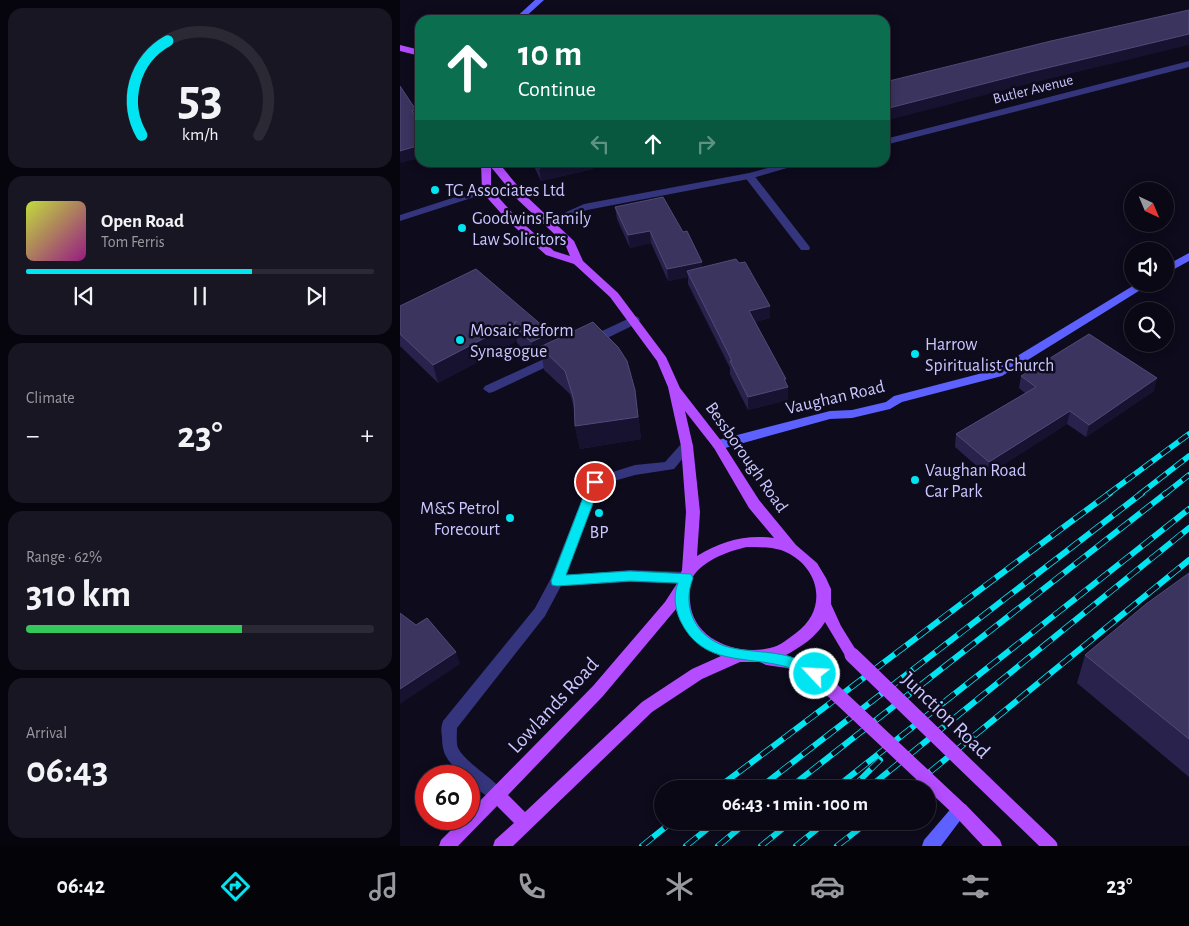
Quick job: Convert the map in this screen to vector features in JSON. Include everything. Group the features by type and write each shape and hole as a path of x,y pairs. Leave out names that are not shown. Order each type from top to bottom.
{"main road":[{"path":"400,48 415,52"},
{"path":"486,167 486,190"},
{"name":"Bessborough Road","path":"496,167 522,198 570,243 578,262 614,295 662,360 674,387 687,446 693,512 686,579"},
{"name":"Bessborough Road","path":"486,190 512,219 550,253 578,262"},
{"name":"Bessborough Road","path":"674,387 718,445 754,504 791,549"},
{"path":"501,846 647,707 696,674 744,656 776,653 792,644 816,625 825,606 822,579 809,561 791,549 770,542 747,542 732,545 711,554 686,579 682,609 692,630 704,641 724,652 744,656 789,662 815,674 960,810 994,846"},
{"name":"Lowlands Road","path":"447,846 598,691 670,606 686,579"},
{"name":"Junction Road","path":"825,606 835,629 852,655 1050,846"},
{"path":"497,795 526,823"}],"street":[{"path":"523,15 540,0"},
{"name":"Butler Avenue","path":"890,141 1189,64"},
{"path":"549,222 584,208 749,176 784,167"},
{"path":"749,176 805,248"},
{"path":"400,218 486,190"},
{"path":"1174,265 1189,256"},
{"name":"Vaughan Road","path":"718,445 830,415 852,414 890,405 898,399 998,373 1131,292"},
{"path":"489,389 634,320"},
{"path":"497,795 477,780 450,750 449,726 540,612 557,581 595,482 635,470 670,466 687,446"},
{"path":"557,581 630,576 686,579"},
{"path":"930,846 960,810"}],"building":[{"path":"1189,10 1189,34 890,108 890,81 1051,41"},
{"path":"400,86 415,108 412,111 415,115 415,146 400,151"},
{"path":"663,197 683,232 687,231 702,262 667,269 650,231 628,235 615,207"},
{"path":"736,259 739,263 745,262 770,306 749,311 786,379 784,379 788,387 748,397 687,271"},
{"name":"Mosaic Reform Synagogue","path":"476,269 551,333 531,342 513,325 517,321 433,365 400,334 400,306"},
{"path":"593,322 618,347 627,361 635,390 638,417 575,426 574,400 565,371 540,347"},
{"path":"1089,334 1157,378 1089,425 1070,411 989,462 956,434 1036,387 1021,376"},
{"path":"1189,573 1189,739 1085,655 1146,604"},
{"path":"400,613 416,625 427,618 456,652 400,689"}],"railway":[{"path":"1108,494 1189,434"},
{"path":"1140,494 1189,456"},
{"path":"1165,494 1189,475"},
{"path":"728,780 1110,493"},
{"path":"770,780 1142,493"},
{"path":"799,780 1166,493"},
{"path":"845,780 1189,509"},
{"path":"878,780 1189,528"},
{"path":"920,780 1189,560"},
{"path":"860,780 880,760"},
{"path":"642,846 662,830"},
{"path":"686,846 706,830"},
{"path":"718,846 737,830"},
{"path":"761,846 781,830"},
{"path":"796,846 816,830"},
{"path":"837,846 857,830"}],"place":[{"name":"TG Associates Ltd","path":"435,190"},
{"name":"Goodwins Family Law Solicitors","path":"462,228"},
{"name":"Mosaic Reform Synagogue","path":"460,340"},
{"name":"Harrow Spiritualist Church","path":"915,354"},
{"name":"Vaughan Road Car Park","path":"915,480"},
{"name":"BP","path":"599,513"},
{"name":"M&S Petrol Forecourt","path":"510,518"}],"route":[{"path":"595,482 557,581 630,576 686,578 682,588 682,609 692,630 704,641 724,652 789,662 815,674"}]}
